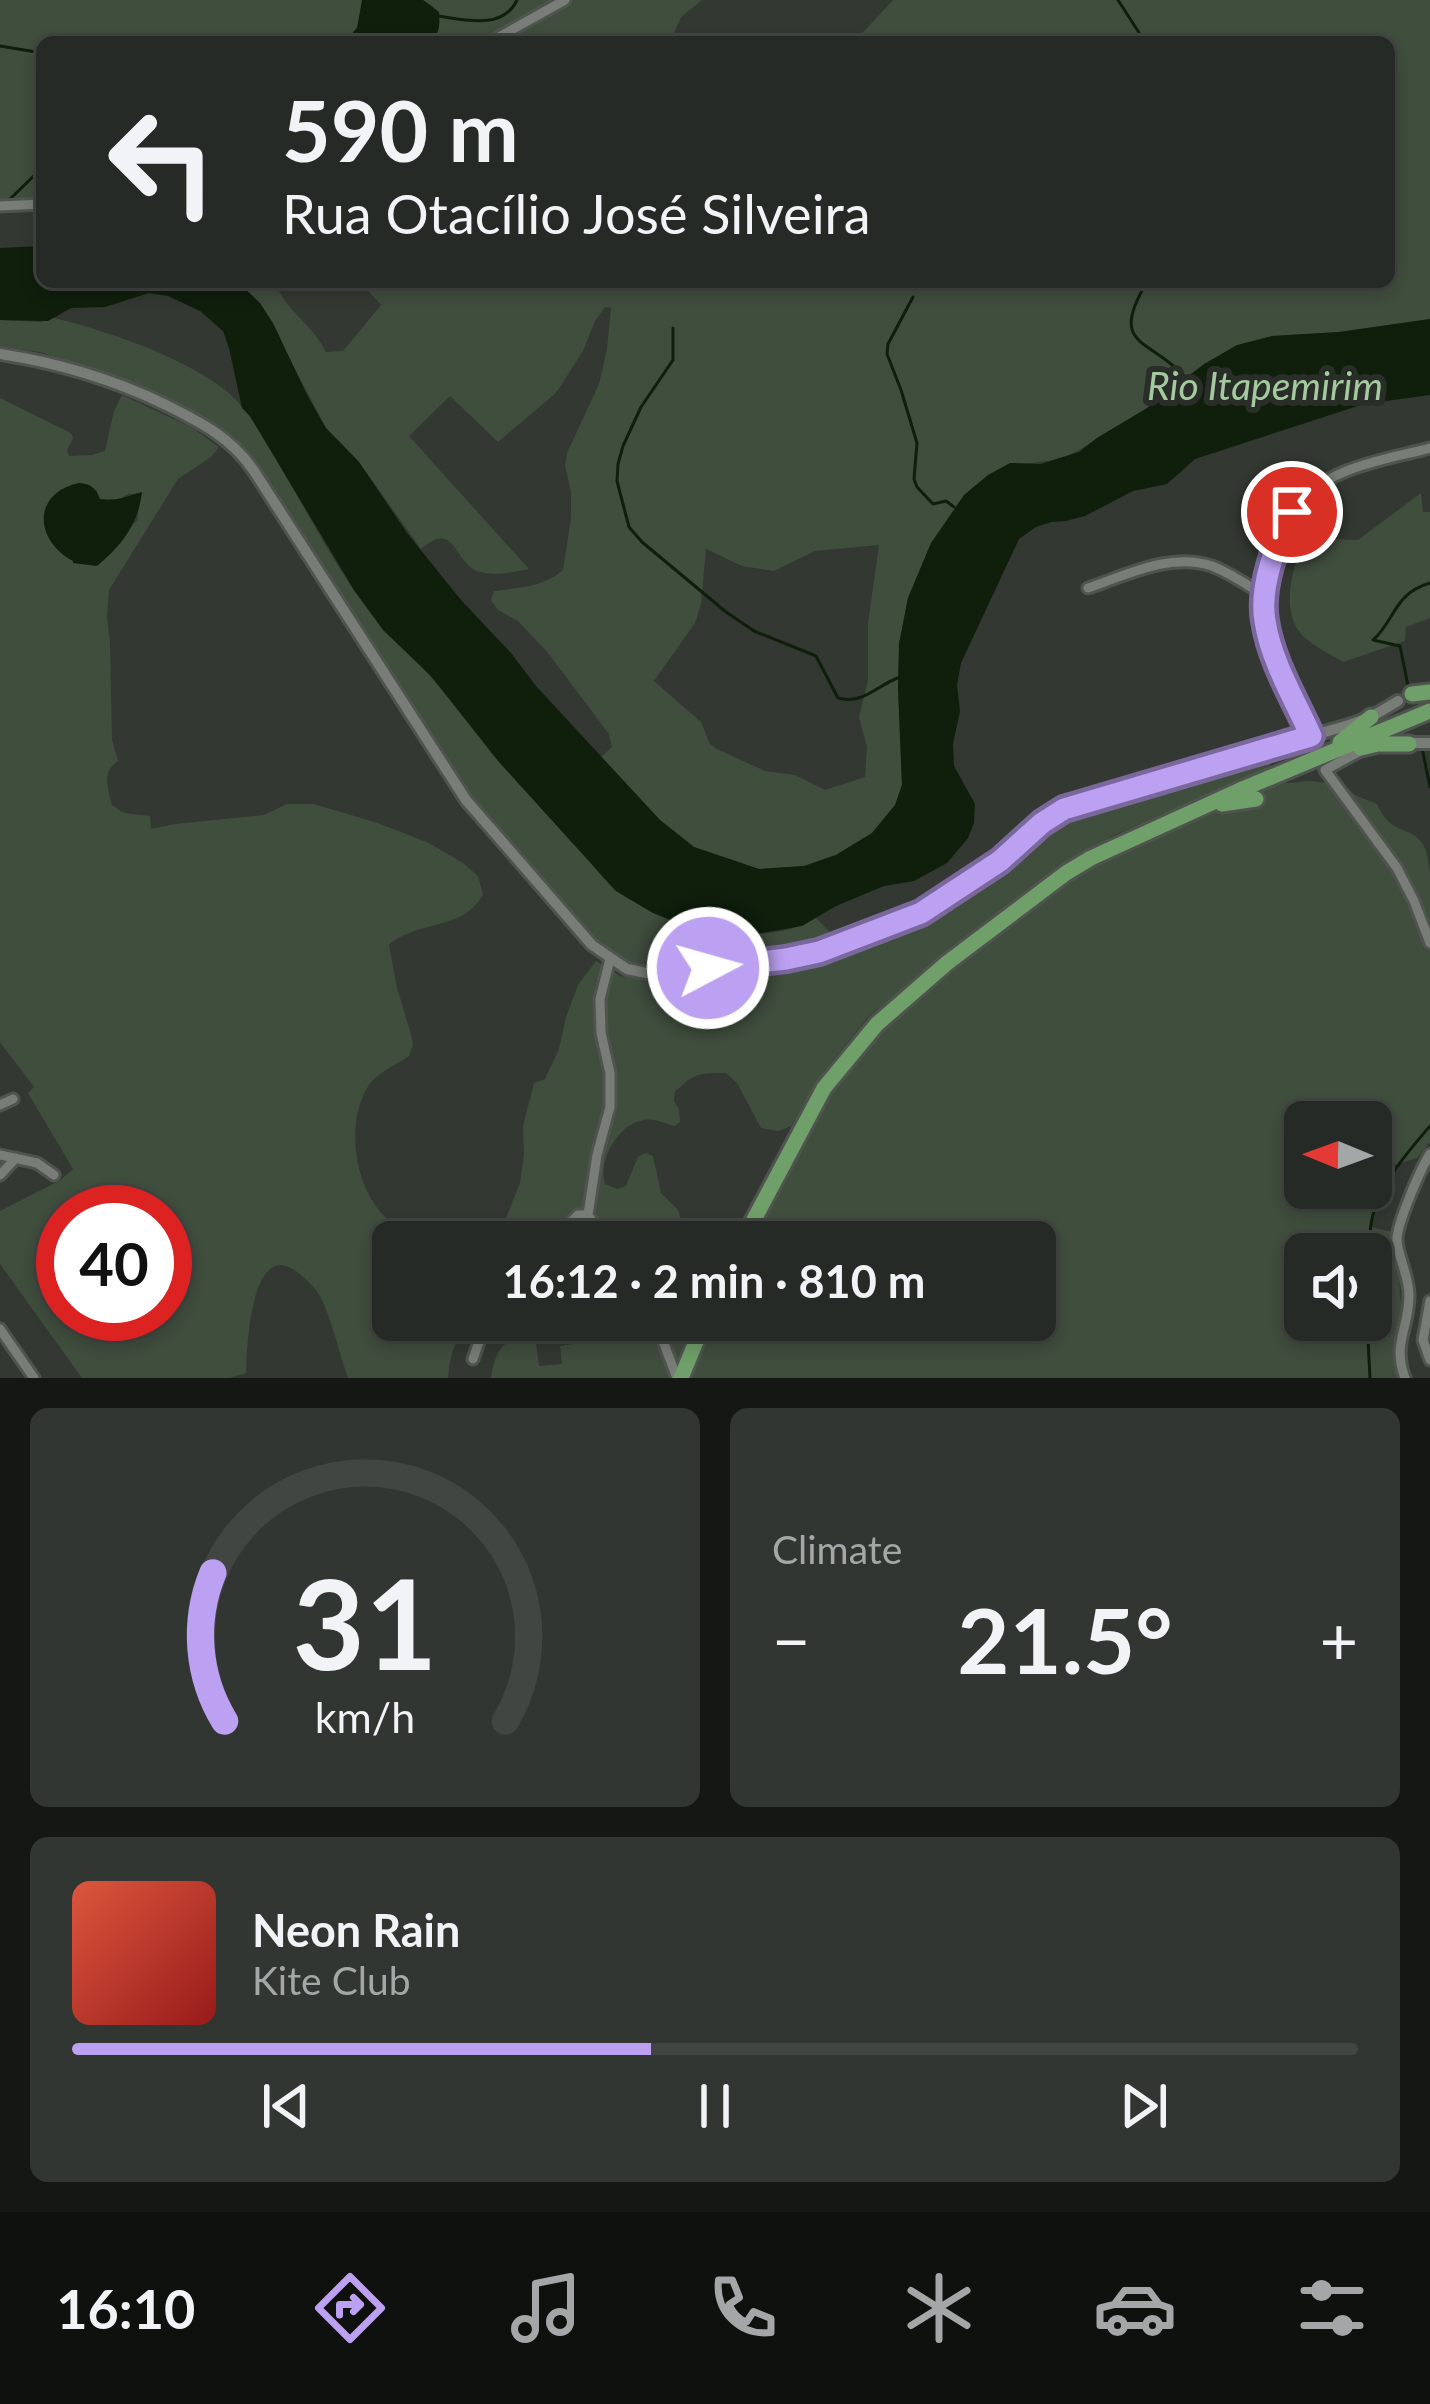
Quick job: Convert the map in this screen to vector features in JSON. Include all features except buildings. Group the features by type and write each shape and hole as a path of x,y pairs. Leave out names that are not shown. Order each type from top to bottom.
{"highway":[{"path":"1405,698 1430,696"},
{"path":"753,1221 824,1088 863,1039 900,1001 1066,873 1116,844 1201,808 1321,765 1370,729 1430,711"},
{"path":"1370,729 1423,743"},
{"path":"1201,808 1256,799"},
{"path":"679,1378 696,1341"}],"street":[{"path":"501,36 565,0"},
{"path":"0,206 36,204"},
{"path":"0,354 91,372 208,425 233,445 466,800 592,945 627,969 646,973 819,952 938,904 1064,809 1311,736 1370,729 1423,743"},
{"path":"1311,736 1265,624 1264,595 1282,533 1300,502 1342,473 1430,448"},
{"path":"1088,588 1178,560 1220,570 1264,595"},
{"path":"1370,729 1405,698"},
{"path":"1370,729 1405,698"},
{"path":"1321,765 1397,868 1430,944"},
{"path":"592,1221 588,1215 610,1106 600,999 610,959"},
{"path":"0,1106 13,1099"},
{"path":"1406,1378 1399,1348 1408,1281 1397,1242 1400,1220 1424,1177 1430,1154"},
{"path":"0,1155 37,1163 54,1175"},
{"path":"0,1175 16,1157"},
{"path":"572,1221 588,1215"},
{"path":"1430,1301 1424,1340 1430,1360"},
{"path":"0,1329 34,1378"},
{"path":"473,1359 479,1341"},
{"path":"664,1341 679,1378"}],"shaded area":[{"path":"0,0 362,0 357,28 350,36 36,36 36,211 26,204 0,205"},
{"path":"423,0 702,0 681,17 673,36 435,36 434,7"},
{"path":"893,0 1430,0 1430,319 1272,336 1066,456 1010,463 931,543 908,598 899,644 902,785 895,805 872,833 836,855 804,866 759,869 694,847 660,820 600,758 612,747 609,734 548,653 491,600 494,591 538,584 563,570 571,518 567,453 599,384 611,308 605,307 595,321 583,351 556,393 498,442 450,396 409,436 529,569 492,574 471,567 441,538 421,549 359,462 326,428 260,303 244,288 278,288 326,352 343,351 381,305 365,288 1395,288 1395,36 860,36","holes":["879,545 868,623 868,681 859,717 867,747 865,777 825,790 717,749 701,722 654,681 695,623 706,549 742,566 774,571 815,551"]},
{"path":"54,318 163,354 204,375 238,402 365,606 618,892 662,916 715,931 768,933 816,918 837,939 646,968 609,958 471,799 255,469 187,413 81,365 0,346 0,320"},
{"path":"122,395 191,427 219,447 178,479 109,590 112,740 118,761 108,775 112,805 124,813 150,816 151,829 264,815 287,804 314,804 429,843 478,876 483,894 465,914 389,945 413,1045 409,1056 370,1084 355,1130 361,1176 370,1197 391,1221 372,1221 372,1341 458,1341 448,1378 348,1378 320,1296 297,1272 279,1265 259,1285 246,1373 230,1378 82,1378 55,1341 192,1341 192,1185 51,1185 73,1169 28,1093 34,1087 0,1042 0,398 71,433 69,456 105,451","holes":["96,489 100,499 141,493 137,521 73,561"]},
{"path":"1421,493 1423,512 1430,512 1430,618 1406,627 1405,641 1343,662 1309,641 1293,619 1290,592 1304,538 1358,540"},
{"path":"1268,759 1272,769 1112,836 1043,878 869,1016 826,1069 791,1126 779,1131 761,1128 737,1083 726,1073 716,1073 696,1076 675,1091 680,1122 675,1126 648,1120 626,1128 607,1154 605,1184 618,1189 626,1186 638,1157 653,1156 661,1193 682,1221 586,1221 578,1209 564,1221 505,1221 520,1183 523,1126 534,1083 545,1079 578,985 596,961 620,976 647,979 847,946 931,911 1045,827 1082,806"},
{"path":"1308,781 1341,784 1377,804 1388,821 1424,846 1430,873 1430,1142 1417,1158 1392,1165 1392,1101 1284,1101 1284,1209 1377,1209 1371,1227 1396,1233 1406,1378 687,1378 702,1341 1056,1341 1056,1221 761,1221 822,1106 880,1028 1052,891 1118,850 1275,784"},
{"path":"36,1193 36,1314 0,1264 0,1211"},
{"path":"510,1341 536,1341 539,1366 562,1364 560,1346 593,1341 685,1341 670,1378 491,1378 496,1358"}],"water":[{"path":"362,0 423,0 439,12 434,36 350,36 357,28"},
{"name":"Rio Itapemirim","path":"36,246 36,288 244,288 273,323 326,428 359,462 407,533 536,686 660,820 694,847 759,869 804,866 836,855 872,833 895,805 902,785 899,644 908,598 931,543 964,495 988,475 1010,463 1041,464 1079,452 1204,364 1237,345 1272,336 1430,319 1430,395 1364,404 1195,459 1167,484 1133,491 1085,516 1036,527 1019,539 961,663 957,685 960,711 954,766 975,804 968,838 947,863 914,881 884,886 802,926 756,934 714,931 653,913 616,891 498,761 431,676 383,630 242,408 223,331 200,311 149,293 105,307 71,308 48,321 0,320 0,248"},
{"path":"79,483 92,487 100,499 142,492 127,534 97,566 73,563 45,530 46,507 53,496"}],"waterway":[{"path":"438,16 493,19 503,16 517,0"},
{"path":"1118,0 1141,36"},
{"path":"0,46 36,52"},
{"path":"9,200 36,174"},
{"path":"1144,288 1131,319 1132,331 1185,377"},
{"path":"913,297 887,354 917,443 917,487 933,504 946,501 954,507"},
{"path":"673,328 673,360 641,407 618,464 617,481 629,527 726,612 754,631 816,656 838,698 863,697 900,677"},
{"path":"1408,686 1400,646 1373,640 1402,601 1430,583"},
{"path":"1422,748 1430,787"},
{"path":"1370,1233 1381,1193 1430,1126"},
{"path":"1368,1341 1370,1378"}],"route":[{"path":"708,968 819,952 921,913 1000,861 1064,809 1311,736 1265,624 1264,595 1292,512"}]}
